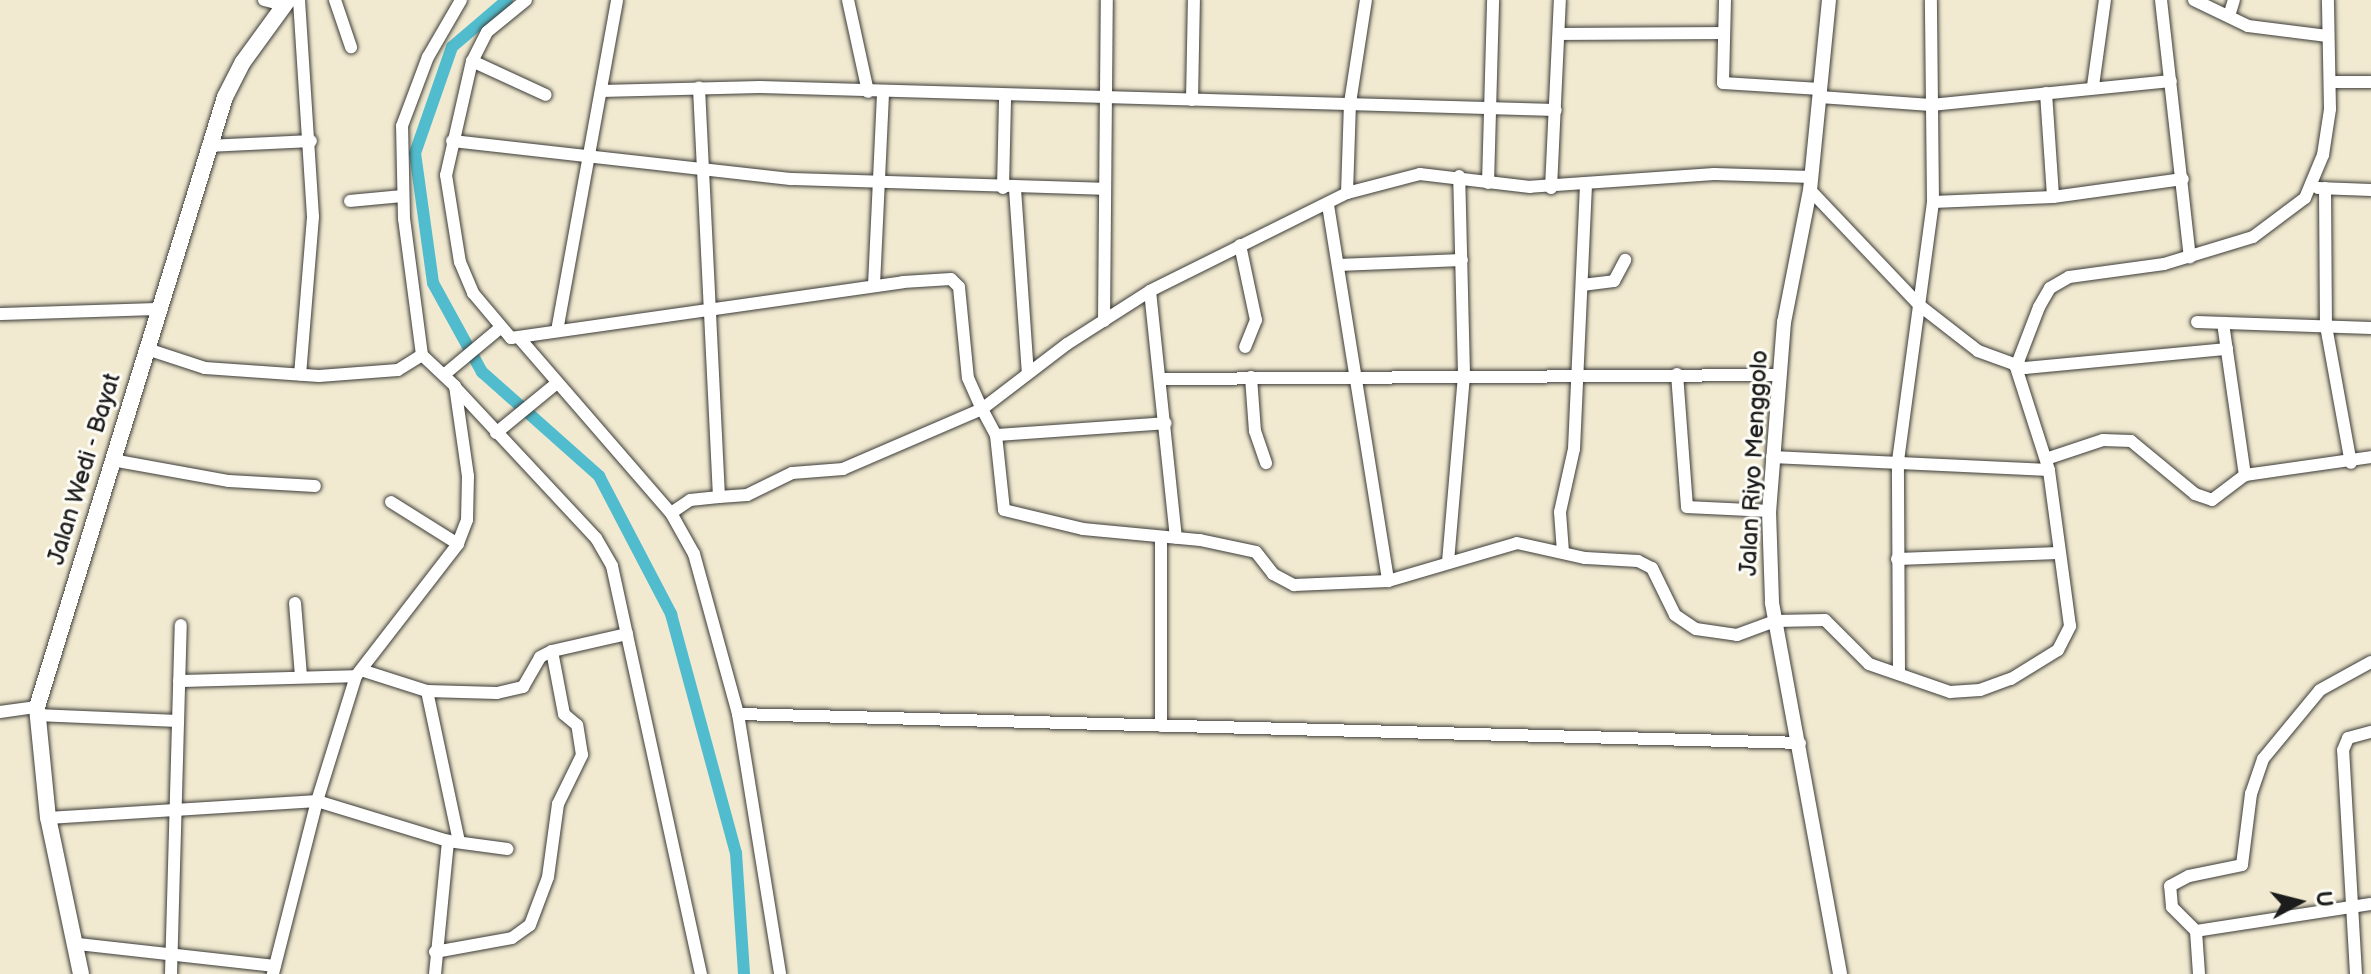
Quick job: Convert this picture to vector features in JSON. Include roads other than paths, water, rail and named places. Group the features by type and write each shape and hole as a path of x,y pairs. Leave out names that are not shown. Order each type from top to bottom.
{"main road":[{"name":"Jalan Wedi - Bayat","path":"81,974 78,944 48,818 36,711 208,146 235,75 290,2"}],"street":[{"path":"264,0 290,2 311,141 313,217 300,374"},
{"path":"335,0 351,47"},
{"path":"147,349 205,368 300,374 386,372 415,363 422,355 402,196 405,109 461,0"},
{"path":"526,0 487,32 472,61 452,141 446,192 460,262 473,293 496,332 521,340 557,331 712,311 874,285 955,281 968,378 996,435 1006,513 1091,531 1176,538 1261,554 1273,574 1294,585 1388,581 1517,543 1647,565 1675,615 1696,629 1737,635 1775,621 1832,622 1860,657 1950,692 1971,691 2011,679 2052,654 2065,640 2071,613 2059,553 2048,464 2016,364 2045,295 2061,281 2190,257 2265,231 2318,188 2371,190"},
{"path":"557,331 585,159 617,0"},
{"path":"848,0 868,92"},
{"path":"1104,321 1107,0"},
{"path":"1192,100 1194,0"},
{"path":"1347,193 1350,103 1366,0"},
{"path":"1488,183 1493,0"},
{"path":"1551,188 1560,0"},
{"path":"1725,0 1723,83 1931,105 2093,86 2171,81"},
{"name":"Jalan Riyo Menggolo","path":"1829,0 1811,184 1786,304 1769,511 1775,621 1800,743 1840,974"},
{"path":"1899,674 1898,461 1933,202 1931,0"},
{"path":"2093,86 2105,0"},
{"path":"2161,0 2190,257"},
{"path":"2194,0 2248,26 2327,36"},
{"path":"2229,16 2234,0"},
{"path":"2328,0 2331,82 2318,188 2326,326 2351,463"},
{"path":"1560,34 1724,33"},
{"path":"472,61 546,95"},
{"path":"2331,82 2371,82"},
{"path":"601,91 699,87 1556,110"},
{"path":"699,87 719,497"},
{"path":"874,285 876,185 883,93"},
{"path":"2046,93 2053,197"},
{"path":"1005,97 1009,189 1028,373"},
{"path":"208,146 311,141"},
{"path":"452,141 585,159 876,185 1104,189"},
{"path":"671,513 690,500 747,495 792,473 843,469 982,409 1028,373 1150,291 1347,193 1412,174 1459,176 1488,183 1551,188 1714,174 1811,184 1919,305 1971,347 2025,368 2227,349"},
{"path":"1448,562 1464,374 1459,176"},
{"path":"1933,202 2053,197 2183,179"},
{"path":"1563,552 1560,512 1573,463 1580,375 1586,186"},
{"path":"350,201 402,196"},
{"path":"1328,205 1388,581"},
{"path":"1240,245 1256,320 1245,347"},
{"path":"1338,265 1462,260"},
{"path":"1582,285 1614,281 1625,260"},
{"path":"1150,291 1176,538"},
{"path":"0,314 158,309"},
{"path":"2197,322 2371,328"},
{"path":"2223,323 2245,475"},
{"path":"447,372 496,332"},
{"path":"521,340 555,384 671,513 701,575 738,714 780,974"},
{"path":"422,355 447,372 455,386 605,552 627,634 701,974"},
{"path":"1161,379 1464,374 1779,375"},
{"path":"1677,374 1687,507 1769,511"},
{"path":"1251,377 1255,431 1266,463"},
{"path":"498,431 555,384"},
{"path":"78,944 274,970 317,801 359,673 458,544 469,502 455,386"},
{"path":"996,435 1166,423"},
{"path":"1772,457 2048,464 2103,440 2131,441 2195,494 2212,500 2245,475 2351,463 2371,457"},
{"path":"112,460 229,481 315,486"},
{"path":"391,502 458,544"},
{"path":"1161,537 1161,726"},
{"path":"1897,559 2059,553"},
{"path":"295,603 301,676"},
{"path":"171,974 181,625"},
{"path":"179,681 359,673 427,691 513,691 530,679 540,657 552,651 627,634"},
{"path":"435,952 512,938 524,932 537,911 558,804 582,755 577,725 564,714 552,651"},
{"path":"2199,974 2196,931 2172,907 2170,886 2189,876 2242,865 2251,794 2263,759 2320,690 2371,662"},
{"path":"427,691 454,842 435,952 435,974"},
{"path":"0,712 36,711 178,721"},
{"path":"738,714 1800,743"},
{"path":"2356,974 2343,750 2348,738 2371,732"},
{"path":"48,818 317,801 454,842 507,849"},
{"path":"2196,931 2371,904"}],"waterway":[{"path":"507,0 452,47 415,153 433,283 482,372 599,476 671,614 736,853 744,974"}]}
